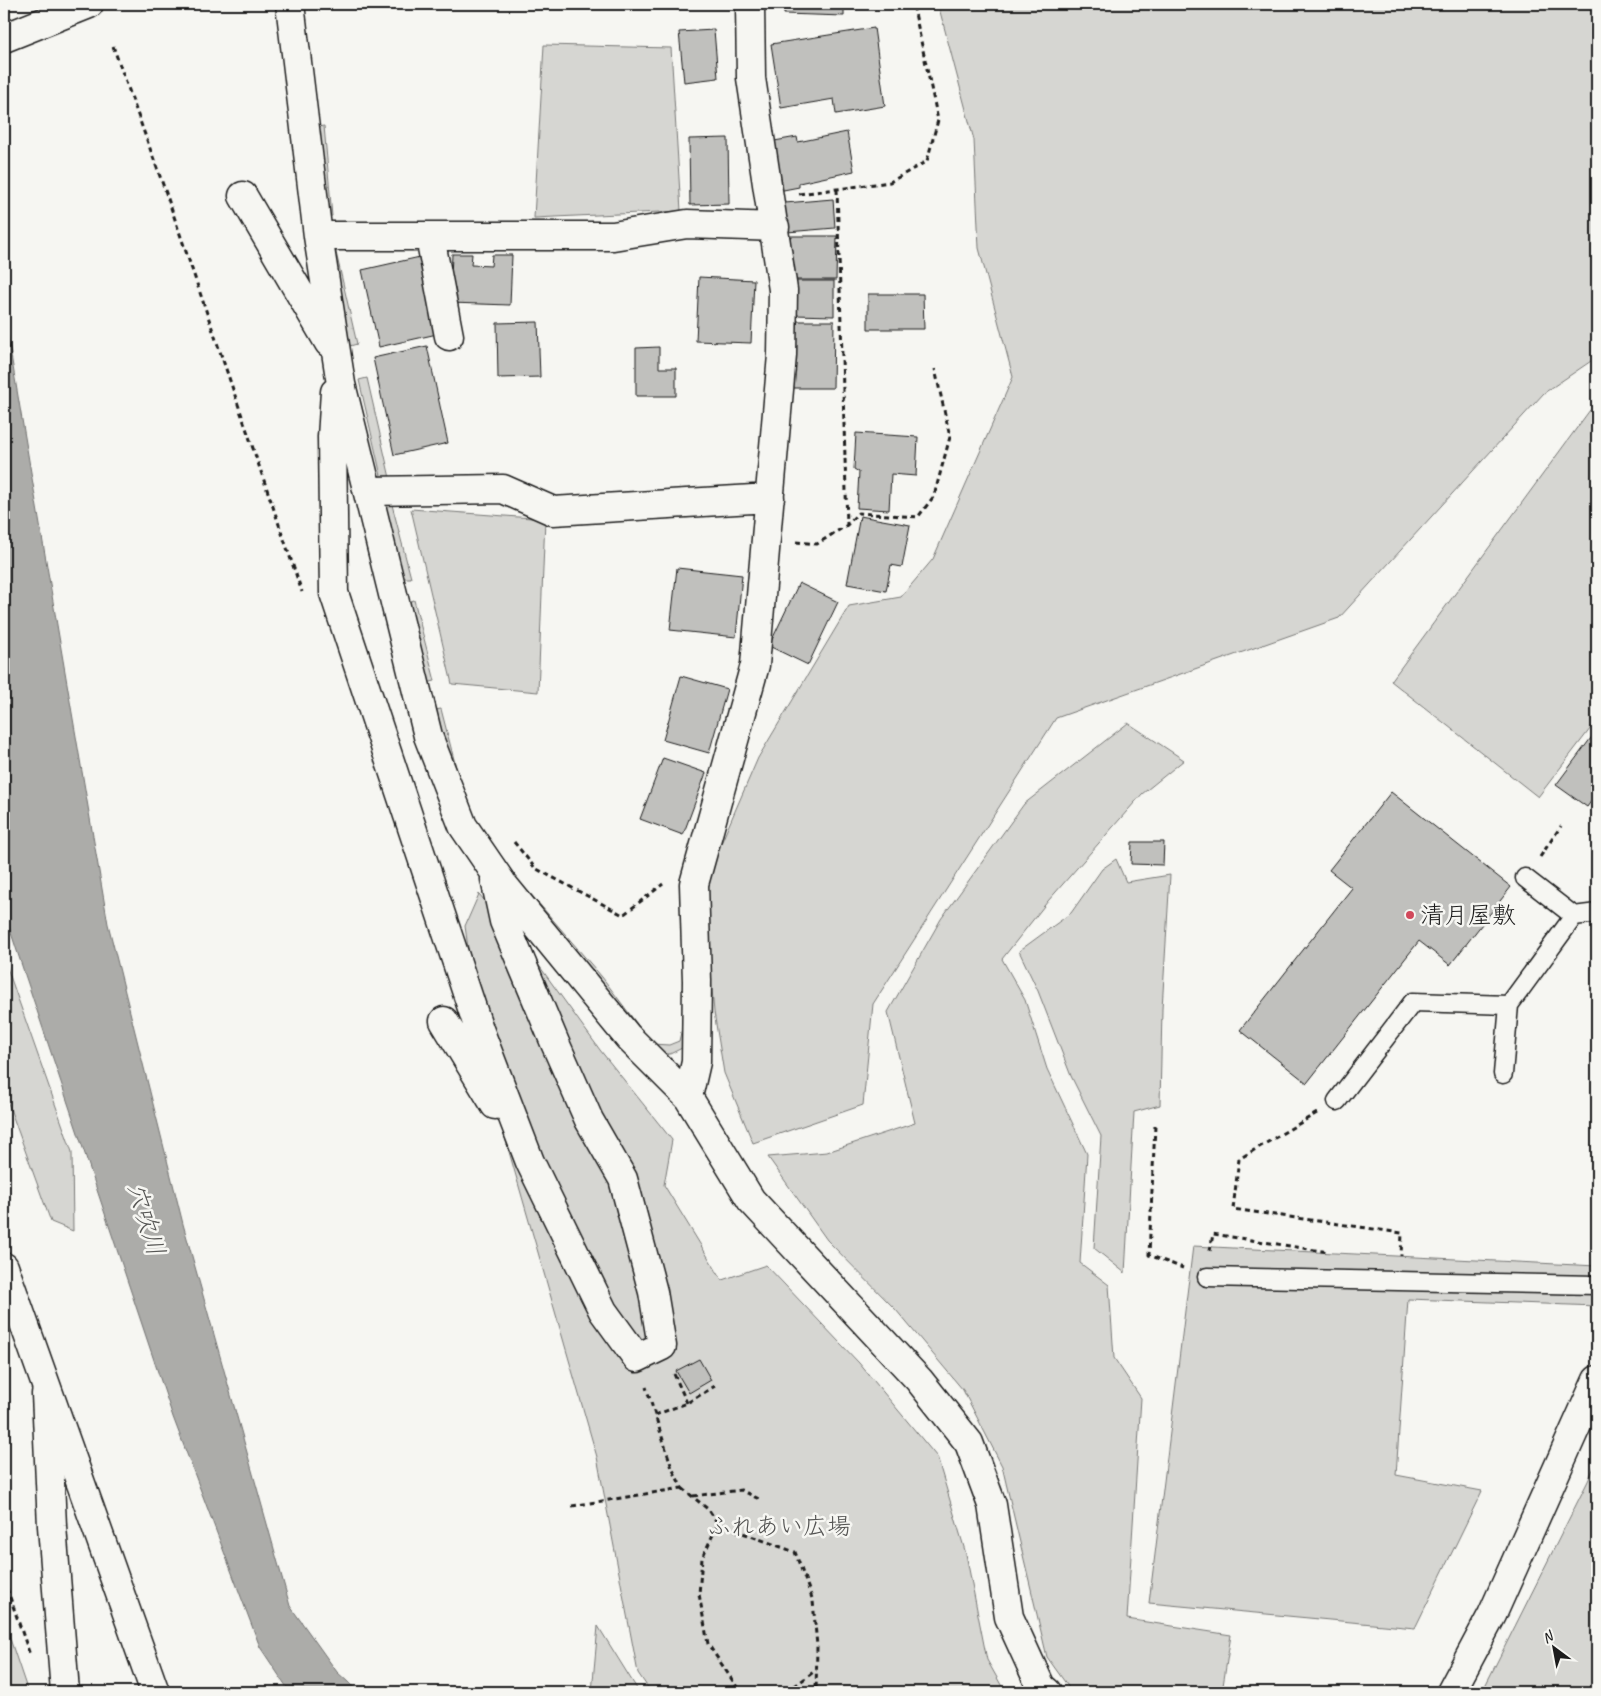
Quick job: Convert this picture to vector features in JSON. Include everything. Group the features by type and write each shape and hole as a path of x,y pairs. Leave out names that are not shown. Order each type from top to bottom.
{"street":[{"path":"4,38 89,4"},
{"path":"290,4 318,236 341,384 428,736 463,826 493,871 628,1037 688,1097 751,1200 919,1380 969,1443 992,1505 1009,1617 1041,1687 1047,1692"},
{"path":"688,1097 696,1062 698,981 694,884 755,666 782,354 783,290 751,78 750,4"},
{"path":"243,196 337,358 332,438 334,593 479,1029 530,1162 603,1311 637,1358 662,1346 653,1292 623,1179 589,1120 551,1035 504,921 493,871"},
{"path":"318,236 613,236 687,224 775,227"},
{"path":"430,236 449,336"},
{"path":"368,492 503,489 554,511 770,498"},
{"path":"444,1021 530,1162"},
{"path":"4,1267 155,1692"},
{"path":"1451,1692 1492,1615 1597,1380"},
{"path":"46,1386 52,1526 66,1692"}],"lane":[{"path":"1530,871 1574,916"},
{"path":"1503,1074 1509,1005 1574,916 1597,913"},
{"path":"1337,1102 1413,1002 1509,1005"},
{"path":"1207,1277 1597,1285"}],"path":[{"path":"769,198 890,182 927,161 938,120 913,4"},
{"path":"113,46 166,193 304,597"},
{"path":"837,189 848,525"},
{"path":"768,525 793,542 817,544 848,525 858,513 918,517 934,496 950,437 935,369"},
{"path":"1530,871 1561,826"},
{"path":"511,839 535,868 622,916"},
{"path":"1337,1102 1239,1159 1233,1209 1402,1233 1400,1263"},
{"path":"1155,1126 1149,1255 1207,1277 1213,1234 1331,1253"},
{"path":"637,1358 672,1468 682,1488 709,1510 718,1524 795,1552 813,1601 817,1646 816,1692"},
{"path":"655,1415 687,1403 714,1386"},
{"path":"572,1506 682,1488"},
{"path":"693,1496 741,1490 761,1500"},
{"path":"718,1524 702,1558 699,1594 708,1644 737,1687 748,1692"},
{"path":"4,1580 33,1664"},
{"path":"787,1692 817,1669"},
{"path":"735,1692 737,1687"}],"green space":[{"path":"938,4 1597,4 1597,357 1544,393 1339,618 1056,718 873,1004 863,1105 753,1143 724,1073 714,1012 703,885 758,758 849,606 901,597 933,559 1013,377 979,248 974,140"},
{"path":"544,45 671,48 681,211 534,218"},
{"path":"324,126 332,216 326,217 317,127"},
{"path":"335,248 357,344 350,346 327,249"},
{"path":"367,378 390,478 382,480 359,380"},
{"path":"1590,410 1597,416 1597,720 1538,797 1391,681"},
{"path":"391,501 411,578 403,578 385,502"},
{"path":"411,509 545,519 538,692 452,684"},
{"path":"414,600 435,681 427,683 407,602"},
{"path":"441,709 457,771 451,772 435,710"},
{"path":"1128,723 1184,760 1142,794 1048,901 1002,959 1025,1000 1047,1069 1087,1154 1080,1263 1109,1285 1114,1358 1141,1398 1127,1619 1231,1635 1222,1692 1072,1692 1047,1657 1002,1466 963,1390 896,1310 827,1240 768,1157 827,1152 915,1123 888,1012 941,919 1024,804"},
{"path":"1116,859 1126,882 1170,875 1162,1009 1160,1105 1134,1112 1125,1273 1094,1248 1101,1136 1071,1076 1038,991 1019,951 1071,913 1102,869"},
{"path":"529,892 602,977 652,1044 669,1045 679,1041 683,1024 686,1046 670,1054 651,1053 521,895"},
{"name":"ふれあい広場","path":"479,894 535,960 600,1050 672,1140 664,1185 722,1280 766,1265 859,1363 937,1457 966,1554 987,1660 1005,1692 651,1692 638,1673 597,1457 484,1065 465,926"},
{"path":"4,959 72,1152 73,1231 51,1222 4,1092"},
{"path":"1193,1246 1597,1266 1597,1306 1408,1299 1396,1475 1482,1491 1415,1628 1149,1603"},
{"path":"1597,1460 1597,1692 1482,1692 1588,1481"},
{"path":"4,1621 28,1692 4,1692"},
{"path":"598,1626 639,1692 592,1692"}],"water":[{"name":"穴吹川","path":"4,314 108,924 183,1224 290,1606 337,1672 359,1692 290,1692 260,1647 173,1417 4,912"}],"building":[{"path":"784,4 844,4 844,16 784,14"},
{"path":"874,28 885,106 836,114 834,99 781,108 771,44"},
{"path":"714,30 718,78 684,82 679,32"},
{"path":"847,132 854,171 799,183 799,187 773,192 763,143 797,137 798,142"},
{"path":"728,138 729,204 690,205 689,139"},
{"path":"833,199 835,228 787,232 785,203"},
{"path":"790,236 837,236 836,280 790,280"},
{"path":"452,254 472,254 471,265 491,266 492,255 512,255 510,305 450,303"},
{"path":"420,257 437,334 379,347 362,270"},
{"path":"699,277 754,280 751,343 696,341"},
{"path":"795,281 834,281 834,316 795,315"},
{"path":"868,294 923,294 924,329 868,329"},
{"path":"793,321 834,321 833,388 792,388"},
{"path":"538,322 540,377 498,378 497,323"},
{"path":"427,346 448,443 394,455 373,358"},
{"path":"659,347 659,368 676,368 676,396 636,396 636,348"},
{"path":"856,433 918,437 916,476 891,474 889,510 857,508 859,472 854,469"},
{"path":"860,516 910,525 902,567 891,565 886,591 847,584"},
{"path":"677,568 742,575 736,637 670,630"},
{"path":"799,583 838,602 808,665 769,646"},
{"path":"681,676 727,689 709,753 663,740"},
{"path":"1597,730 1597,793 1587,807 1556,785"},
{"path":"663,758 706,773 683,835 640,819"},
{"name":"清月屋敷","path":"1391,792 1511,887 1450,965 1419,941 1307,1083 1240,1030 1352,888 1329,870"},
{"path":"1132,842 1164,842 1163,865 1131,864"},
{"path":"699,1359 711,1380 689,1393 676,1371"}],"place":[{"name":"清月屋敷","path":"1410,915"}]}
